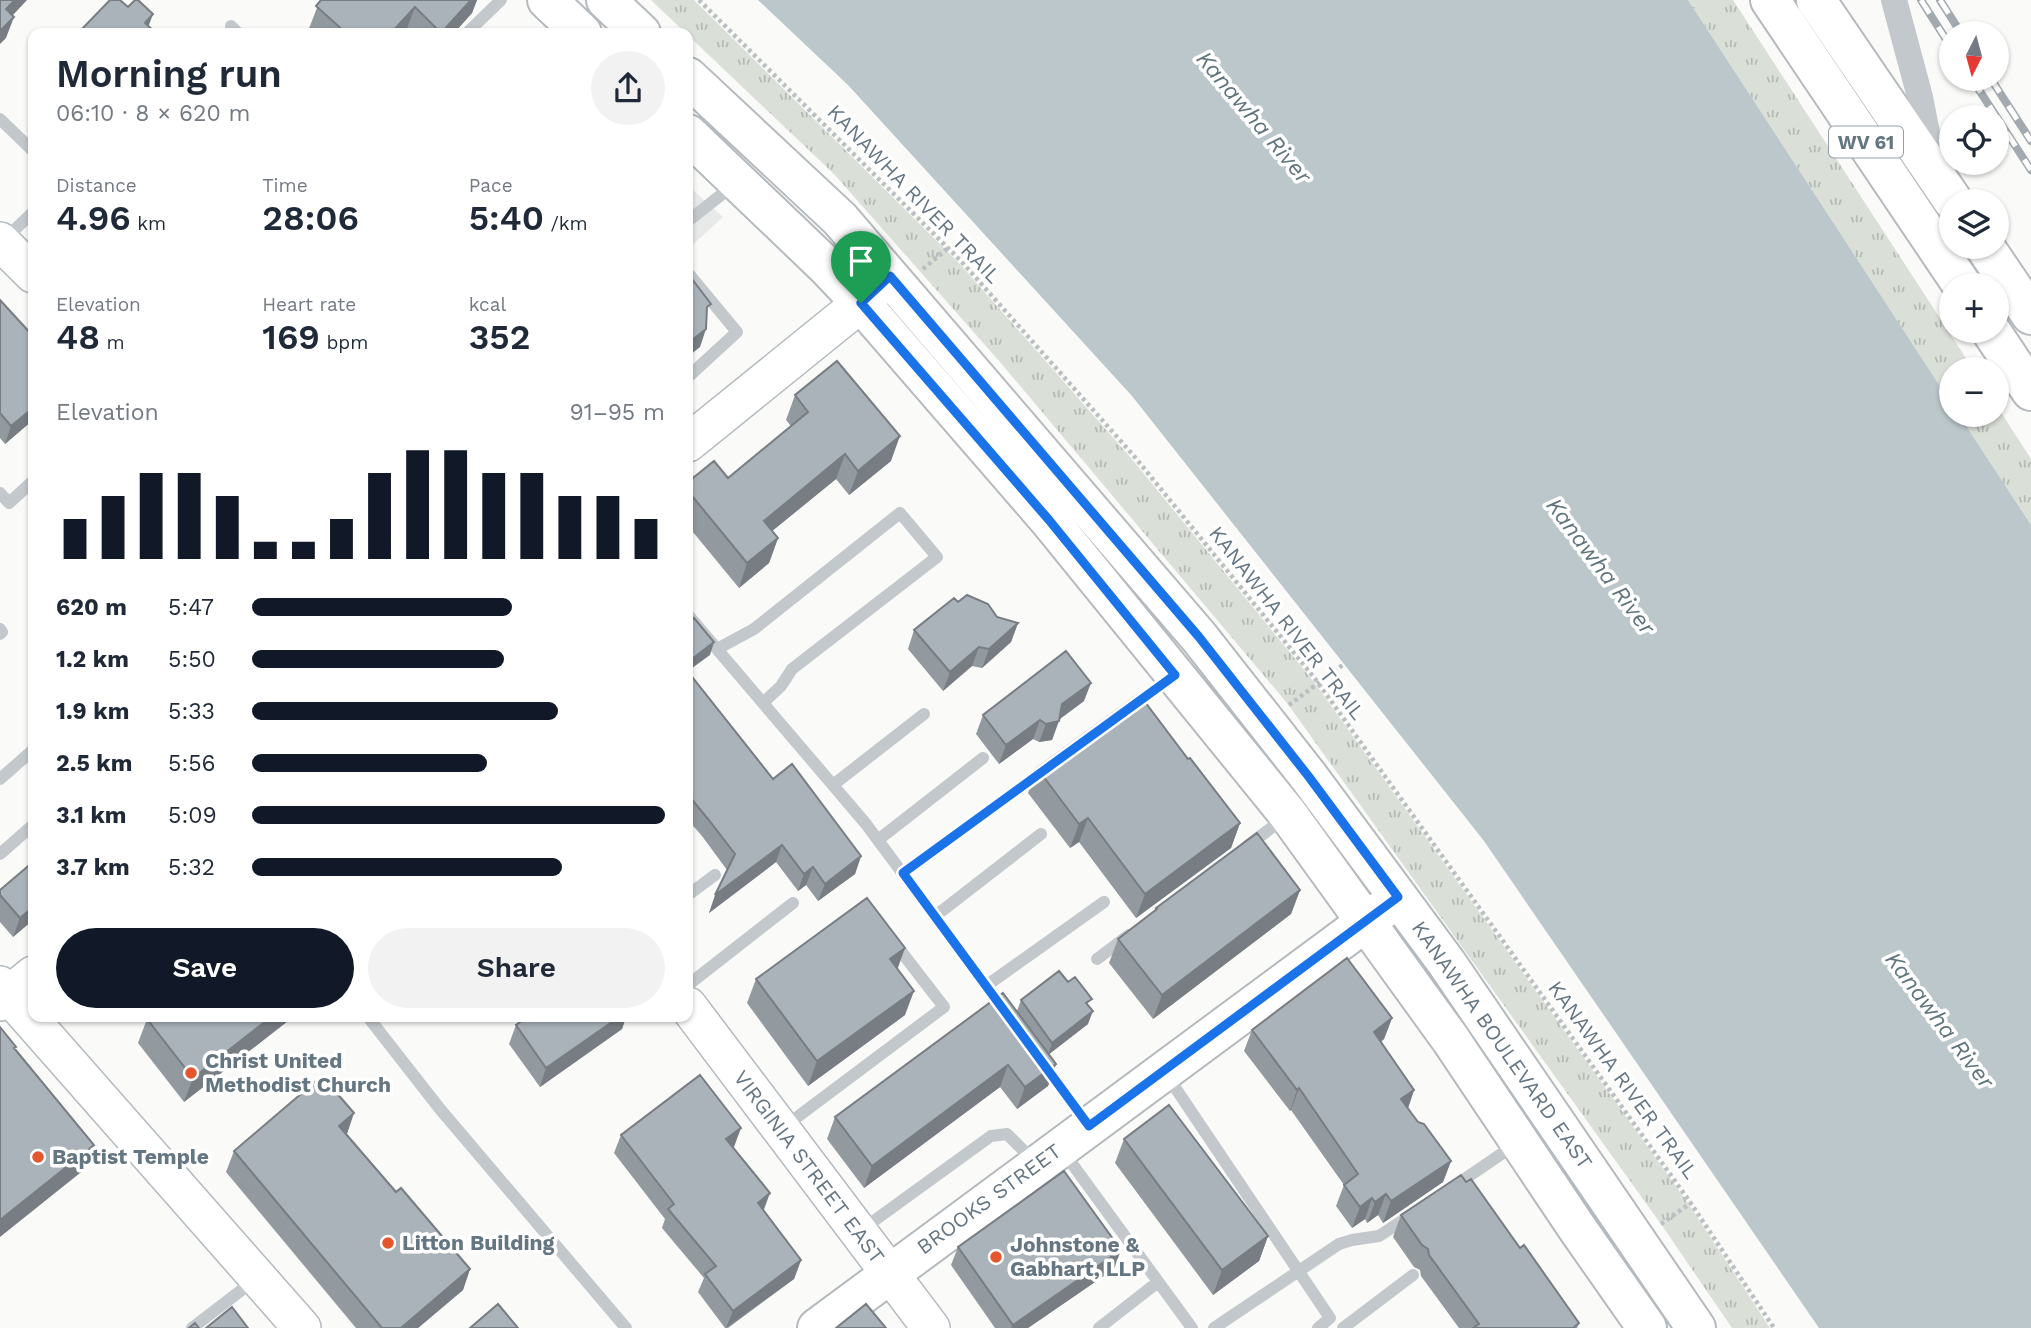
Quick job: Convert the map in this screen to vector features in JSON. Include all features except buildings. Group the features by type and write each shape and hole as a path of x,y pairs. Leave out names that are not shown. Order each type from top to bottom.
{"main road":[{"path":"547,0 577,28"},
{"path":"606,0 636,28"},
{"name":"WV 61","path":"1770,0 1954,273"},
{"name":"WV 61","path":"1816,0 1944,188"},
{"name":"KANAWHA BOULEVARD EAST","path":"693,82 902,276 1199,637 1309,777 1446,962 1696,1328"},
{"name":"KANAWHA BOULEVARD EAST","path":"693,139 861,303 1049,520 1289,815 1451,1040 1647,1328"},
{"path":"1,242 28,269"},
{"path":"1992,259 2031,315"},
{"path":"693,439 861,303 902,276"},
{"path":"1999,343 2031,391"},
{"name":"BROOKS STREET","path":"817,1328 1398,897"},
{"path":"10,989 28,1010"},
{"name":"VIRGINIA STREET EAST","path":"693,1013 931,1328"},
{"path":"38,1022 302,1328"}],"street":[{"path":"1894,0 1944,188"}],"lane":[{"path":"472,28 501,0"},
{"path":"0,119 28,146"},
{"path":"693,217 738,182"},
{"path":"1,242 28,217"},
{"path":"693,279 737,332 693,372"},
{"path":"0,493 9,503 28,486"},
{"path":"717,649 754,629 900,513 937,556 792,669 781,687 763,703"},
{"path":"693,621 878,840 1010,1020"},
{"path":"1119,715 1175,675"},
{"path":"833,785 924,714"},
{"path":"0,779 28,754"},
{"path":"878,840 983,758"},
{"path":"903,873 1054,763"},
{"path":"1236,855 1289,815"},
{"path":"0,854 28,829"},
{"path":"934,916 1041,834"},
{"path":"693,891 715,874"},
{"path":"986,986 1104,902"},
{"path":"693,981 793,904"},
{"path":"1097,960 1140,927"},
{"path":"781,1130 944,1007 887,933"},
{"path":"372,1022 440,1110 626,1328"},
{"path":"1035,1053 1062,1146 1187,1326"},
{"path":"1164,1070 1330,1318 1342,1328 1413,1275"},
{"path":"859,1233 991,1136 1007,1134 1062,1146"},
{"path":"1446,1191 1519,1142"},
{"path":"1214,1328 1339,1244 1379,1237 1423,1206"},
{"path":"192,1328 258,1278"},
{"path":"1099,1328 1158,1282"},
{"path":"1318,1328 1330,1318"}],"path":[{"name":"KANAWHA RIVER TRAIL","path":"699,0 948,248 1134,456 1318,683 1691,1203 1774,1328"},
{"path":"902,276 948,248"},
{"path":"1283,710 1344,664"},
{"path":"1654,1229 1691,1203"}],"shaded area":[{"path":"693,190 723,217 693,244"}],"green space":[{"path":"651,0 694,0 959,263 1131,458 1314,682 1688,1203 1770,1328 1732,1328 1661,1224 1287,703 1000,362 834,174 693,40 693,28 680,28"},
{"path":"1688,0 1733,0 1939,317 1939,343 1956,343 1965,357 1939,357 1939,385"},
{"path":"2009,425 2031,459 2031,525 1967,427 2009,427"}],"water":[{"name":"Kanawha River","path":"758,0 1688,0 1939,385 1939,427 1967,427 2031,525 2031,1328 1819,1328 1484,841 1132,396 848,85"}],"railway":[{"path":"1921,0 1939,28"},
{"path":"1940,0 1953,21"},
{"path":"1980,91 2031,170"},
{"path":"1999,91 2031,141"}],"place":[{"name":"Christ United Methodist Church","path":"191,1073"},
{"name":"Baptist Temple","path":"38,1157"},
{"name":"Litton Building","path":"388,1243"},
{"name":"Johnstone & Gabhart, LLP","path":"996,1257"}],"route":[{"path":"890,276 1199,637 1309,777 1398,897 1089,1126 903,873 1175,675 1049,520 861,303 890,276"}]}
